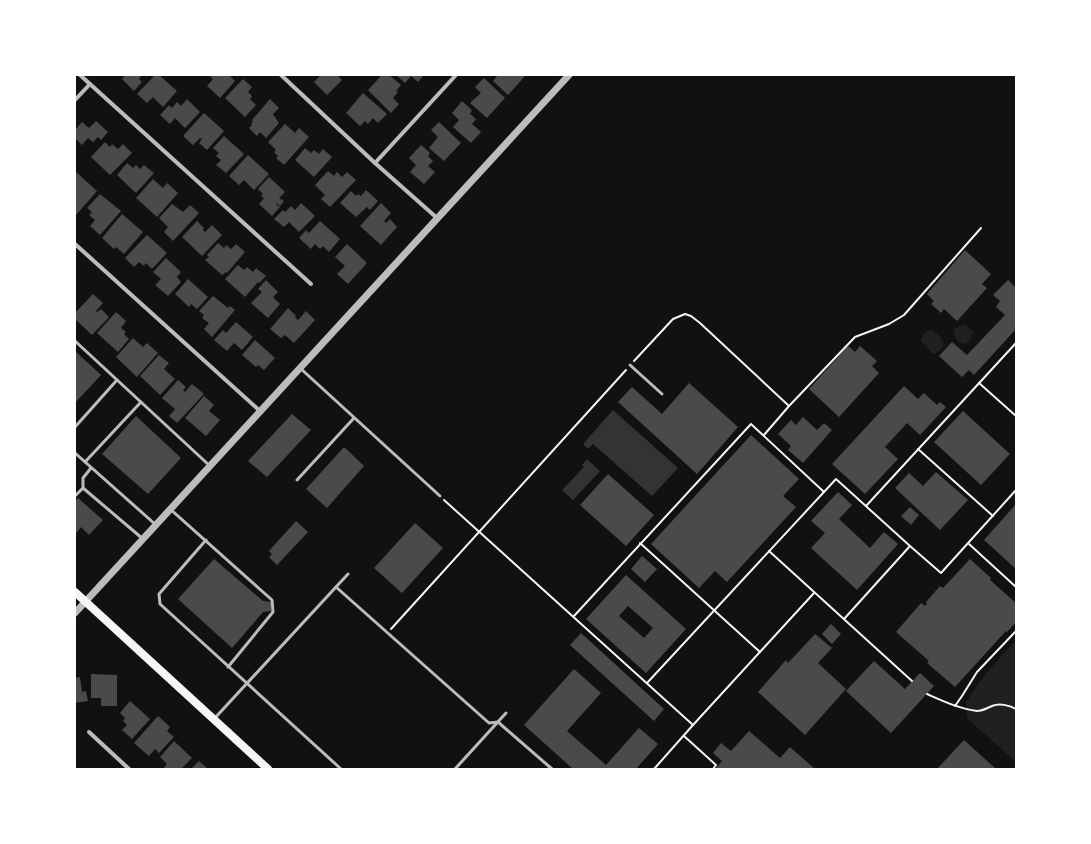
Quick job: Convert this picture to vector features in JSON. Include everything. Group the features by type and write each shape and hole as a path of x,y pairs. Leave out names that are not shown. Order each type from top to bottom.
{"main road":[{"path":"75,592 268,769"}],"street":[{"path":"80,75 311,284"},
{"path":"375,163 456,75"},
{"path":"75,613 569,75"},
{"path":"282,76 375,163 437,218"},
{"path":"75,100 90,84"},
{"path":"75,244 260,411"},
{"path":"89,732 129,769"}],"lane":[{"path":"75,341 210,466"},
{"path":"630,365 662,394"},
{"path":"300,368 440,496"},
{"path":"75,427 117,380"},
{"path":"85,462 141,402"},
{"path":"297,480 354,418"},
{"path":"75,454 156,525"},
{"path":"75,496 83,488 83,478 91,468"},
{"path":"83,488 143,539"},
{"path":"170,509 272,600 273,612 228,667"},
{"path":"206,540 159,594 160,604 341,769"},
{"path":"214,719 348,574"},
{"path":"336,587 489,723 498,722 552,769"},
{"path":"455,769 506,713"}],"path":[{"path":"764,436 789,406 855,336 889,324 904,315 981,228"},
{"path":"388,633 673,319 685,314 691,316 789,406"},
{"path":"866,506 1016,343"},
{"path":"979,383 1016,416"},
{"path":"574,616 751,424 824,492"},
{"path":"918,449 993,516"},
{"path":"647,683 836,479 941,573 969,544 1016,490"},
{"path":"440,496 693,725"},
{"path":"640,543 760,652"},
{"path":"969,544 1016,587"},
{"path":"844,620 910,546"},
{"path":"769,551 912,681"},
{"path":"654,769 814,593"},
{"path":"954,706 977,672 1016,630"},
{"path":"927,694 954,706 977,711 999,705 1005,705 1016,709"},
{"path":"684,736 716,765 713,769"}],"shaded area":[{"path":"963,325 967,326 975,333 971,335 972,338 968,342 963,344 956,338 954,329"},
{"path":"931,330 943,341 943,347 936,353 932,353 921,341 924,334"},
{"path":"613,410 678,468 652,496 593,444 588,449 583,444"},
{"path":"587,459 600,471 573,500 562,490 584,467 582,465"},
{"path":"1016,641 1016,762 967,718 966,702 984,676"}],"building":[{"path":"126,75 141,76 139,79 142,82 134,91 122,79"},
{"path":"155,75 159,75 177,91 163,107 153,97 147,103 137,94"},
{"path":"209,75 229,75 235,81 220,98 207,86 213,79"},
{"path":"321,75 337,75 342,80 327,95 314,82"},
{"path":"382,75 389,75 401,85 393,98 399,104 391,113 368,90"},
{"path":"396,75 424,75 418,82 411,76 405,83"},
{"path":"496,75 526,75 508,95 493,81 497,76"},
{"path":"484,78 505,98 487,118 470,103 481,93 475,87"},
{"path":"243,79 252,87 248,92 252,96 250,99 256,105 245,117 225,98"},
{"path":"363,93 387,114 378,123 373,118 368,124 365,121 360,126 346,113"},
{"path":"187,99 200,112 185,128 175,118 170,124 160,115 169,105 172,108 177,102 181,106"},
{"path":"270,99 279,108 273,114 279,123 266,138 260,132 257,136 249,128 252,125 252,120"},
{"path":"462,101 472,110 470,114 476,119 472,124 481,132 471,143 453,127 459,120 452,113"},
{"path":"204,113 224,131 207,150 199,143 202,139 200,138 193,145 183,136"},
{"path":"96,121 108,132 101,140 98,137 93,142 88,138 82,145 75,138 75,130 82,122 89,128"},
{"path":"439,122 461,143 444,161 429,148 438,137 431,130"},
{"path":"285,124 295,133 299,128 309,137 284,165 276,158 278,156 274,152 276,150 268,142"},
{"path":"224,136 244,154 226,173 216,165 221,160 216,156 219,153 213,148"},
{"path":"105,142 110,147 112,144 118,149 123,144 132,153 110,175 91,157"},
{"path":"421,145 430,153 428,156 433,161 428,166 435,172 424,184 410,172 416,165 409,158"},
{"path":"305,148 311,153 314,150 319,154 323,149 332,157 314,177 295,160"},
{"path":"248,155 269,174 254,190 244,180 239,185 229,176"},
{"path":"127,163 133,168 136,165 140,169 144,165 154,173 136,193 117,175"},
{"path":"328,171 334,176 337,172 342,177 347,172 356,180 330,207 321,199 325,195 315,185"},
{"path":"76,172 97,191 76,215 75,173"},
{"path":"269,177 285,192 279,198 284,201 280,206 277,203 276,204 280,207 272,216 259,204 264,198 261,196 263,194 258,189"},
{"path":"153,179 163,188 167,183 178,193 157,217 136,198"},
{"path":"366,190 378,201 370,210 367,207 356,217 340,203 351,191 356,196 358,194 361,196"},
{"path":"100,194 121,211 100,235 90,226 95,220 89,215 92,212 87,208"},
{"path":"301,203 315,216 299,232 289,222 284,227 274,219 283,210 285,212 291,206 295,210"},
{"path":"381,203 391,213 384,221 386,223 390,219 397,227 381,245 360,226"},
{"path":"172,204 183,212 190,205 199,213 173,241 164,232 168,227 159,218"},
{"path":"122,214 143,232 124,254 116,247 114,249 102,238"},
{"path":"197,221 204,228 203,230 205,232 212,225 222,235 202,256 182,237"},
{"path":"320,221 340,239 329,252 323,246 320,249 315,244 311,249 299,238 306,230 309,233"},
{"path":"147,235 167,253 152,269 146,263 144,266 139,262 134,267 125,258"},
{"path":"218,243 224,248 226,245 231,249 236,244 245,252 227,273 226,272 222,275 205,260 209,257 207,255"},
{"path":"347,244 367,263 348,284 337,274 345,266 335,257"},
{"path":"965,250 991,274 982,284 987,288 957,321 944,309 941,313 931,304 934,301 927,294"},
{"path":"166,258 181,272 177,277 181,282 168,296 155,285 161,279 153,272"},
{"path":"238,265 244,270 247,267 253,272 256,268 266,276 259,283 258,282 245,297 225,279"},
{"path":"188,279 208,297 197,309 191,304 189,307 175,294"},
{"path":"266,280 278,292 273,297 280,304 268,318 251,303 262,292 258,289"},
{"path":"1008,280 1016,288 1016,329 974,375 969,370 962,377 939,356 952,342 967,355 1005,315 996,307 1000,301 993,295"},
{"path":"93,294 103,303 96,311 97,312 101,309 109,317 92,335 75,319 75,313"},
{"path":"213,296 228,308 230,306 235,310 212,337 204,329 209,323 202,318 204,315 199,311"},
{"path":"288,308 298,320 306,311 315,320 294,343 285,335 281,338 270,329"},
{"path":"116,312 126,321 121,328 126,332 124,334 129,339 118,352 97,333"},
{"path":"236,322 253,337 242,350 234,343 227,351 214,340 223,330 226,333"},
{"path":"133,338 143,347 147,343 158,353 137,377 116,357"},
{"path":"255,340 275,358 264,370 258,365 256,367 242,355"},
{"path":"848,346 855,352 860,346 877,361 872,366 879,373 839,417 809,389"},
{"path":"75,351 101,375 75,403"},
{"path":"159,355 169,363 164,369 175,379 160,395 140,376"},
{"path":"178,380 186,387 183,390 185,392 192,384 204,394 177,423 169,416 175,409 162,398"},
{"path":"689,383 738,427 697,474 618,402 632,387 662,414"},
{"path":"904,386 918,399 924,393 937,405 940,402 946,407 920,435 907,423 885,447 898,459 865,494 832,464"},
{"path":"204,396 214,405 209,411 220,420 206,436 185,418"},
{"path":"963,411 1010,454 981,485 934,442"},
{"path":"292,414 311,430 267,477 248,461"},
{"path":"136,416 181,458 148,494 102,454"},
{"path":"803,417 817,430 824,423 832,430 803,463 788,450 791,446 778,434 791,420 796,425"},
{"path":"751,435 799,479 783,496 796,507 727,582 715,571 699,588 651,544"},
{"path":"344,447 364,466 327,508 306,489"},
{"path":"936,472 968,500 940,530 895,488 909,473 923,486"},
{"path":"608,474 654,515 626,546 580,505"},
{"path":"838,492 852,505 839,519 870,548 884,532 898,544 857,590 811,548 825,533 811,521"},
{"path":"78,498 103,520 89,535 81,527 75,535 75,501"},
{"path":"1016,504 1016,569 984,540"},
{"path":"910,507 919,515 911,525 901,516"},
{"path":"296,521 308,532 277,565 269,557 272,554 269,551"},
{"path":"415,523 443,548 402,593 374,568"},
{"path":"642,556 657,569 645,582 631,569"},
{"path":"214,559 263,601 271,602 271,611 263,612 232,648 178,599"},
{"path":"970,559 991,578 990,580 1016,603 1016,622 955,687 927,663 929,661 896,632 921,603 925,606 927,604 926,602 940,586 943,588"},
{"path":"626,575 686,629 646,673 586,619","holes":["628,606 653,628 644,638 619,616"]},
{"path":"831,624 841,634 832,644 822,634"},
{"path":"581,633 664,709 654,721 570,645"},
{"path":"815,634 832,648 818,663 846,689 805,735 758,692 786,660 788,663"},
{"path":"874,661 905,689 920,673 934,686 891,733 846,691"},
{"path":"574,669 601,693 567,731 606,765 639,728 658,744 636,769 573,769 524,725"},
{"path":"91,674 117,675 117,706 101,706 101,698 91,698"},
{"path":"80,677 82,692 86,691 88,701 75,703 75,678"},
{"path":"130,701 150,719 132,739 122,730 127,725 123,721 125,718 120,713"},
{"path":"158,716 170,727 167,731 174,737 159,753 155,749 149,756 134,743"},
{"path":"749,731 780,758 790,747 815,769 715,769 722,761 713,753 721,743 731,751"},
{"path":"964,740 996,769 937,769"},
{"path":"174,741 192,758 181,769 163,769 167,764 160,757"},
{"path":"199,761 208,769 191,769"}]}
